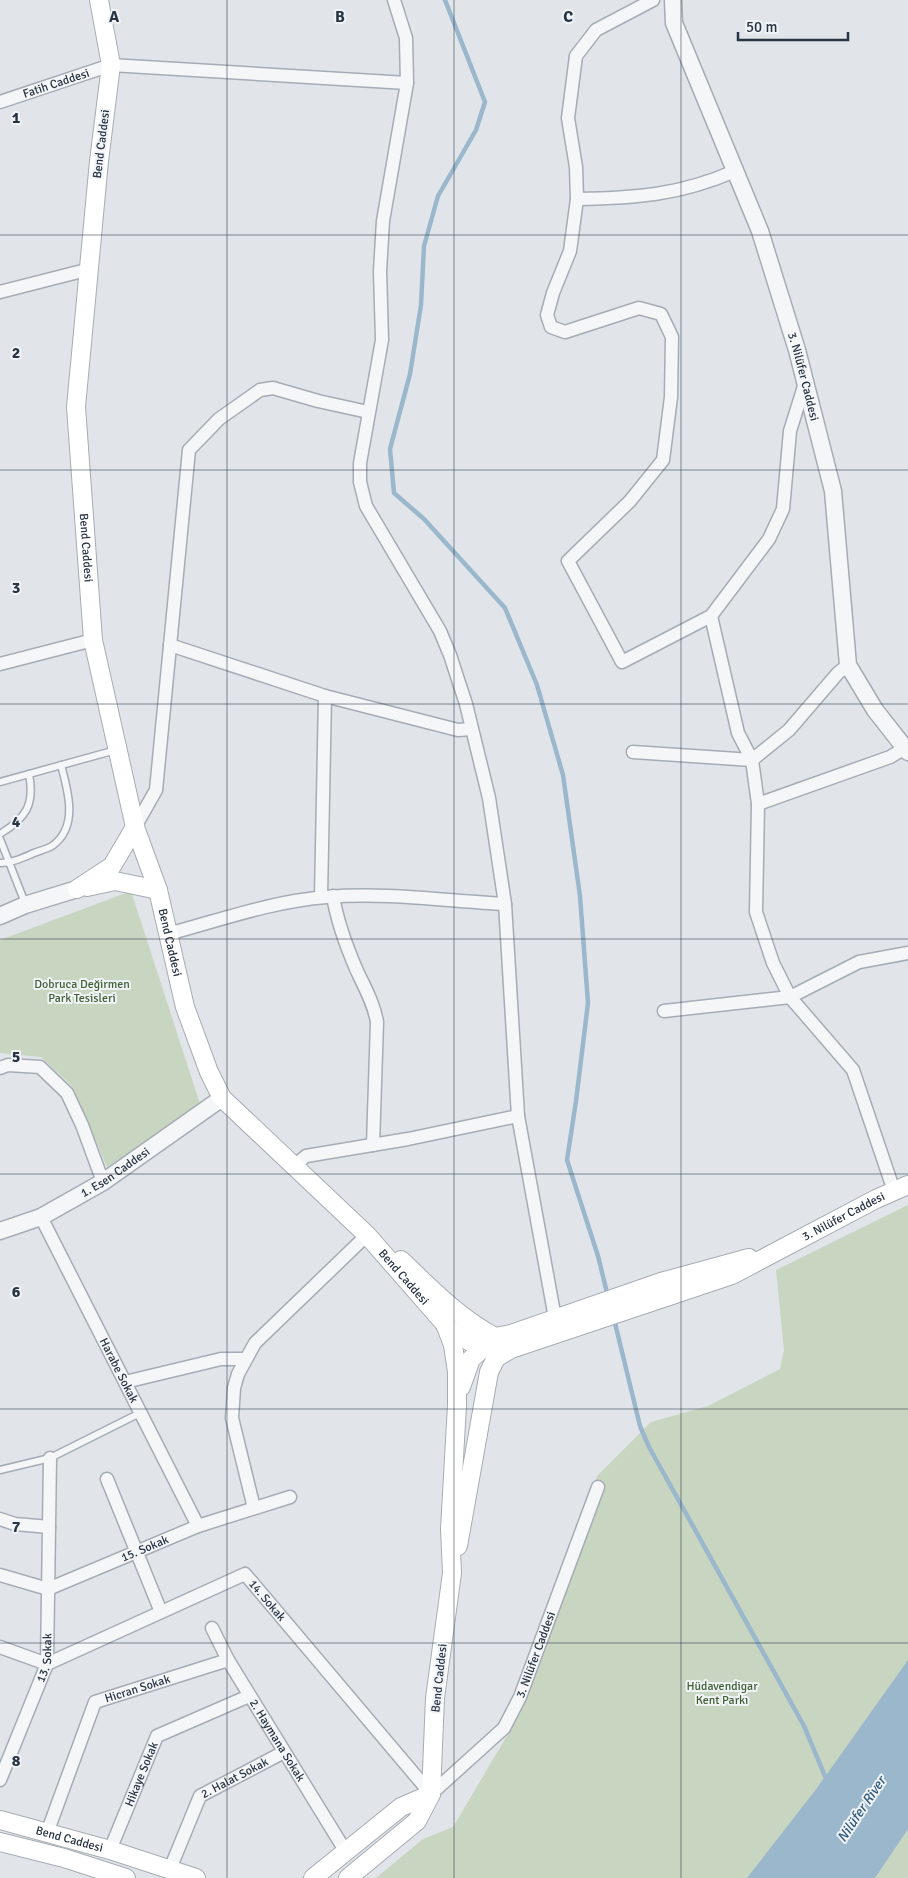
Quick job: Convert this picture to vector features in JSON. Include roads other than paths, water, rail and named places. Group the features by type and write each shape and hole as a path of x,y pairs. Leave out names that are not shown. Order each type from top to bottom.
{"main road":[{"name":"Bend Caddesi","path":"99,0 111,66 99,161 76,407 93,640 135,828 158,890 185,1007 209,1072 222,1098 367,1235 445,1324 453,1346 457,1372 458,1405 450,1529 452,1573 435,1698 431,1794 416,1822 348,1878"},
{"path":"77,889 112,866 135,828"},
{"path":"77,889 115,880 158,890"},
{"name":"3. Nilüfer Caddesi","path":"584,1316 666,1290 779,1250 901,1188"},
{"path":"367,1235 397,1257 476,1327 487,1344 490,1360 489,1372 452,1573"},
{"path":"458,1405 464,1373 471,1358 487,1344 555,1318 584,1316"},
{"path":"489,1372 496,1358 511,1349 584,1316"},
{"path":"445,1324 465,1339 511,1349"},
{"path":"313,1878 401,1807 431,1794"},
{"name":"Bend Caddesi","path":"0,1820 110,1850 196,1878"},
{"name":"Bend Caddesi","path":"0,1842 64,1858 126,1878"}],"street":[{"path":"394,0 406,38 407,83 383,220 380,271 382,340 360,463 362,494 372,517 440,631 458,679 491,807 505,904 518,1116 555,1318"},
{"path":"653,0 596,30 576,56 568,118 576,167 577,199 570,251 553,293 547,315 551,326 565,332 639,308 661,314 672,337 671,397 663,460 630,501 568,561 622,662 711,616 769,539 783,509 790,431 805,383"},
{"name":"3. Nilüfer Caddesi","path":"673,0 674,23 760,230 805,383 833,491 848,665 875,710 907,750"},
{"path":"111,66 407,83"},
{"name":"Fatih Caddesi","path":"0,102 111,66"},
{"path":"577,199 668,194 709,182 735,171"},
{"path":"0,292 90,269"},
{"path":"135,828 156,790 187,463 194,442 219,419 260,390 273,388 318,401 368,412"},
{"path":"711,616 738,733 752,760 758,804 756,912 773,963 790,997 853,1070 901,1188"},
{"path":"0,664 93,640"},
{"path":"170,645 325,696 458,730 471,729"},
{"path":"633,752 752,760 789,730 838,673 848,665"},
{"path":"325,696 327,897 335,911 376,1016 373,1145"},
{"path":"758,804 907,750"},
{"path":"0,916 25,905 77,889"},
{"path":"168,934 279,904 327,897 370,896 505,904"},
{"path":"664,1011 790,997 859,962 908,953"},
{"path":"0,1068 8,1065 40,1067 67,1094 82,1125 103,1182"},
{"name":"1. Esen Caddesi","path":"0,1231 41,1217 103,1182 222,1098"},
{"path":"294,1166 306,1156 373,1145 518,1116"},
{"name":"Harabe Sokak","path":"41,1217 198,1526"},
{"path":"254,1508 232,1418 234,1388 245,1358 266,1332 367,1235"},
{"path":"125,1382 220,1359 245,1358"},
{"name":"13. Sokak","path":"0,1780 47,1664 50,1458"},
{"path":"107,1479 161,1612"},
{"name":"3. Nilüfer Caddesi","path":"431,1794 504,1728 520,1697 598,1487"},
{"name":"15. Sokak","path":"48,1589 198,1526 290,1497"},
{"path":"0,1519 14,1524 49,1527"},
{"name":"14. Sokak","path":"47,1664 245,1574 431,1794"},
{"path":"0,1575 48,1589"},
{"name":"2. Haymana Sokak","path":"212,1628 228,1660 346,1852"},
{"path":"0,1647 47,1664"},
{"name":"Hicran Sokak","path":"48,1833 95,1702 228,1660"},
{"name":"Hikaye Sokak","path":"110,1850 157,1736 250,1696"},
{"name":"2. Halat Sokak","path":"170,1869 200,1796 284,1752"}],"lane":[{"path":"0,782 117,750"},
{"path":"0,863 9,863 52,846 64,830 70,803 61,765"},
{"path":"0,834 18,823 27,810 31,795 29,774"},
{"path":"0,839 25,905"},
{"path":"0,1470 50,1458 140,1412"}],"water":[{"name":"Nilüfer River","path":"908,1660 908,1829 875,1878 747,1878 817,1788"}],"waterway":[{"path":"445,0 485,102 476,130 438,196 424,246 421,305 410,374 390,449 394,493 424,519 505,608 537,685 563,775 580,896 588,1003 567,1160 598,1256 608,1297"},
{"path":"614,1319 640,1426 649,1447 804,1726 827,1781"}],"park label":[{"name":"Dobruca Değirmen Park Tesisleri","path":"82,991"},
{"name":"Hüdavendigar Kent Parkı","path":"722,1693"}]}
